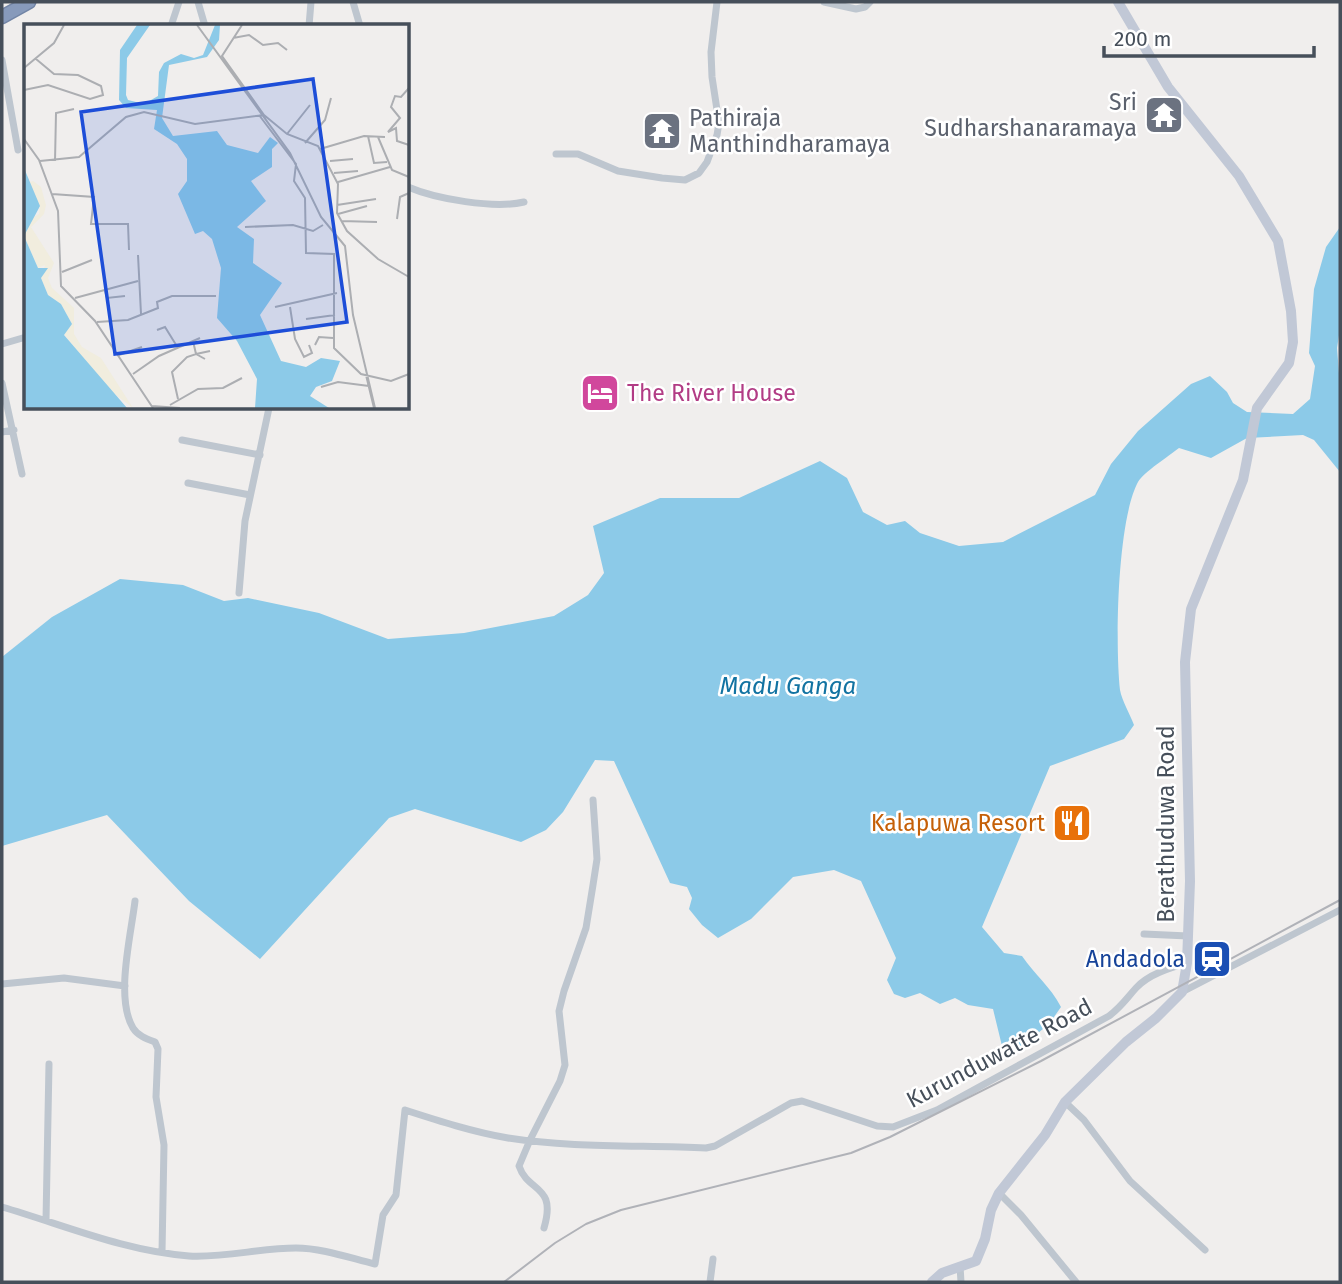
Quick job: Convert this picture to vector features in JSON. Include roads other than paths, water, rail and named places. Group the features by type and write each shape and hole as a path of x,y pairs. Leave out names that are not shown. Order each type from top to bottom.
{"highway":[{"path":"2,17 29,2"}],"street":[{"path":"172,24 179,2"},
{"path":"198,2 204,24"},
{"path":"309,24 311,2"},
{"path":"353,2 359,24"},
{"path":"556,153 578,154 618,171 662,178 685,180 699,173 707,162 718,135 711,52 717,2"},
{"path":"824,2 856,9 865,7 870,2"},
{"name":"Berathuduwa Road","path":"1118,2 1168,86 1239,176 1278,241 1291,311 1293,342 1289,363 1257,408 1243,481 1191,609 1187,632 1190,819 1187,963 1182,992"},
{"path":"2,60 18,150"},
{"path":"410,188 424,194 493,205 524,202"},
{"path":"2,344 24,338"},
{"path":"2,383 22,474"},
{"path":"239,593 245,521 269,410"},
{"path":"2,432 14,430"},
{"path":"182,440 260,455"},
{"path":"188,483 250,495"},
{"path":"544,1228 549,1210 537,1187 520,1170 521,1159 560,1081 565,1065 559,1011 586,928 597,859 593,800"},
{"path":"135,901 125,986 128,1016 133,1029 141,1037 155,1042 158,1049 156,1097 164,1145 162,1252"},
{"path":"932,1282 942,1273 976,1261 985,1238 991,1210 999,1193 1045,1135 1065,1102 1126,1042 1182,992 1340,910"},
{"path":"1144,934 1188,936"},
{"name":"Kurunduwatte Road","path":"2,1207 104,1241 162,1252 189,1256 235,1255 298,1248 375,1264 383,1215 396,1195 405,1110 509,1138 706,1148 715,1146 791,1103 802,1101 877,1126 893,1128 937,1110 1109,1016 1125,1004 1137,986 1165,969 1187,963"},
{"path":"2,984 64,978 125,986"},
{"path":"46,1220 49,1064"},
{"path":"1065,1102 1090,1128 1130,1181 1205,1250"},
{"path":"999,1193 1076,1282"},
{"path":"710,1282 713,1259"},
{"path":"960,1266 961,1282"}],"water":[{"name":"Madu Ganga","path":"1340,227 1340,329 1337,348 1340,472 1314,440 1303,435 1247,438 1211,458 1179,448 1138,482 1126,525 1118,615 1120,690 1134,725 1124,739 1050,766 982,927 1004,953 1022,956 1061,1007 1049,1024 1021,1047 1002,1046 993,1009 968,1005 955,998 940,1004 920,993 905,998 894,994 887,980 896,958 861,881 834,870 793,877 751,919 718,938 702,925 689,909 692,898 687,887 670,883 614,761 595,760 563,812 546,830 521,842 415,809 389,818 260,959 189,901 107,815 2,846 2,657 52,617 120,579 183,585 224,601 248,598 319,613 388,639 464,633 554,616 588,595 604,573 593,526 660,498 739,498 820,461 847,478 863,512 887,525 905,521 920,533 959,546 1003,542 1095,495 1111,464 1138,431 1191,384 1210,376 1227,392 1233,403 1247,412 1293,414 1310,399 1315,366 1309,353 1314,289 1326,247"}],"railway":[{"path":"504,1282 555,1243 586,1224 621,1210 851,1153 890,1137 1041,1061 1340,900"}],"place":[{"name":"Sri Sudharshanaramaya","path":"1164,115"},
{"name":"Pathiraja Manthindharamaya","path":"662,131"},
{"name":"The River House","path":"600,393"},
{"name":"Kalapuwa Resort","path":"1072,823"},
{"name":"Andadola","path":"1212,959"}]}
